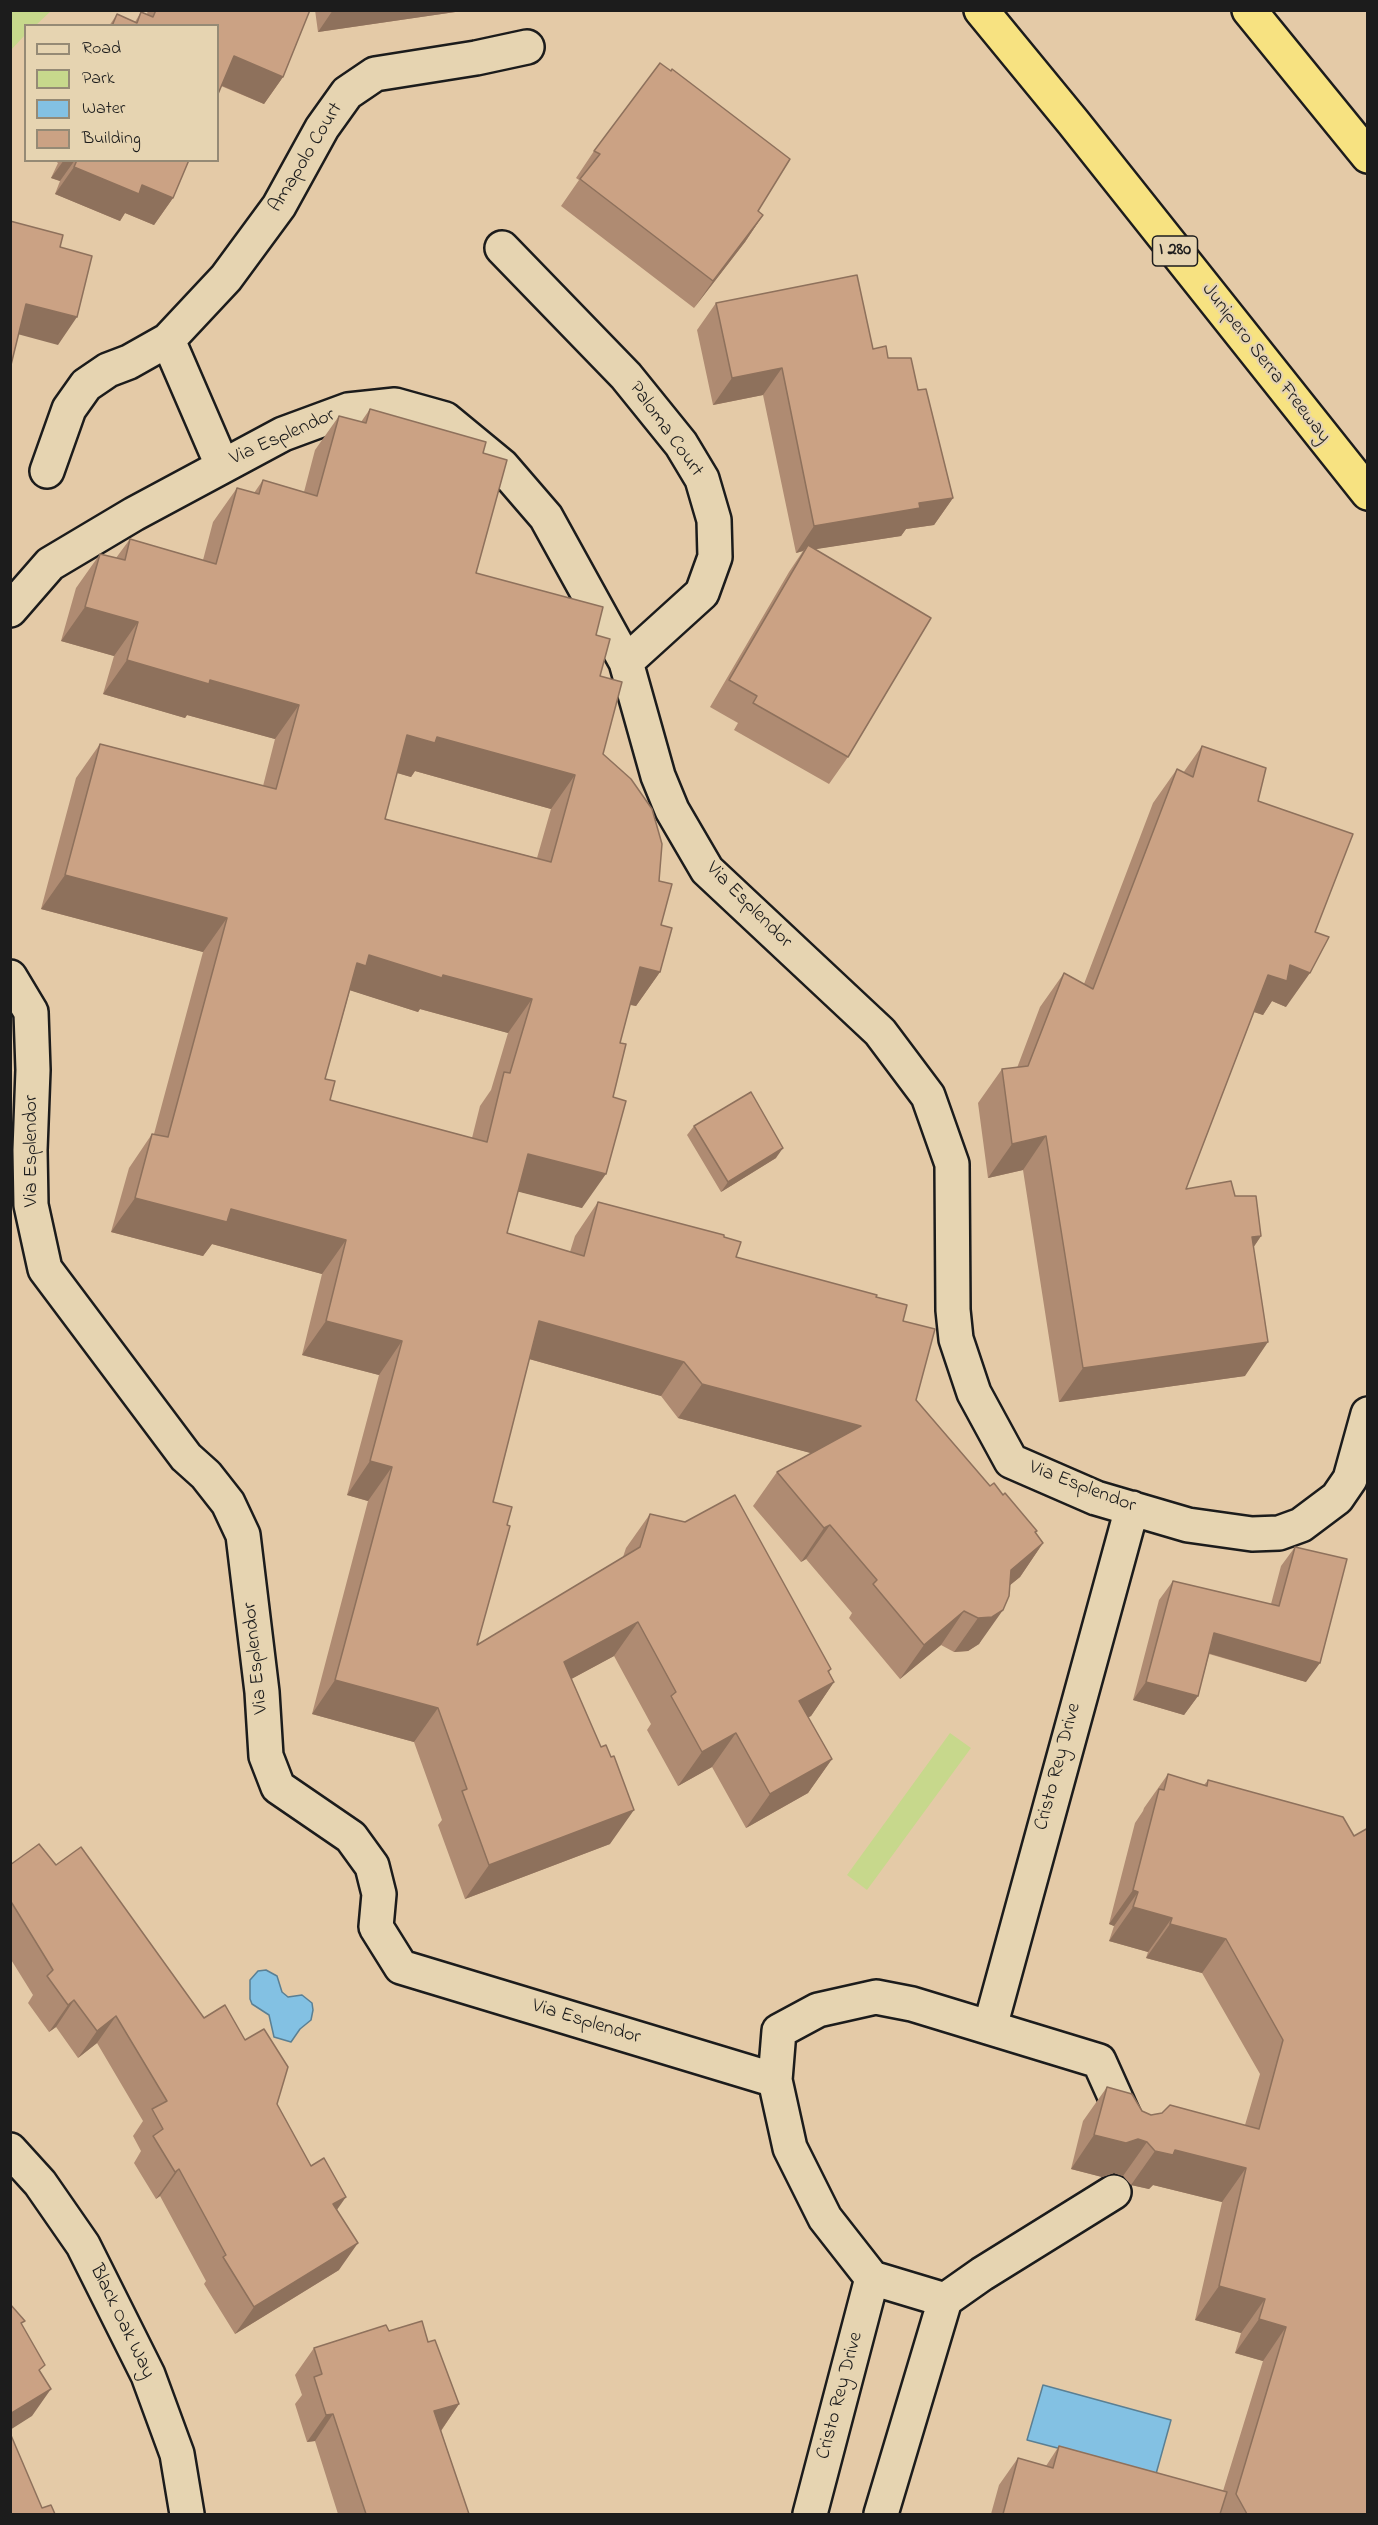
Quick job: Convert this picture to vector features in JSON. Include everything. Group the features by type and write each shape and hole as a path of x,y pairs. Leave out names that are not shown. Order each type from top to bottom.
{"highway":[{"name":"Junipero Serra Freeway","path":"981,10 1073,122 1368,494"},
{"path":"1249,10 1368,156"}],"street":[{"name":"Amapolo Court","path":"47,471 69,409 86,385 108,370 129,362 168,340 226,278 279,206 322,128 346,93 375,74 527,48"},
{"name":"Paloma Court","path":"502,248 626,376 681,444 702,479 714,520 715,556 702,593 626,662"},
{"path":"168,340 222,465"},
{"name":"Via Esplendor","path":"10,610 50,564 134,514 283,434 348,410 395,405 445,419 502,466 546,517 626,662 658,776 672,810 707,870 880,1032 928,1096 952,1164 955,1279 953,1310 956,1339 974,1393 1011,1461 1096,1498 1188,1525 1252,1534 1279,1533 1301,1525 1337,1498 1350,1479 1368,1414"},
{"name":"Via Esplendor","path":"10,977 31,1012 33,1070 30,1150 31,1205 45,1269 186,1457 206,1476 228,1503 243,1535 262,1692 266,1756 278,1787 351,1837 372,1866 379,1894 376,1927 401,1967 775,2080"},
{"name":"Cristo Rey Drive","path":"990,2026 1132,1508"},
{"path":"945,2300 872,2278 825,2218 790,2148 775,2080 779,2031 818,2010 876,1997 912,2004 990,2026 1099,2061 1130,2130"},
{"name":"Black Oak Way","path":"10,2150 40,2183 83,2246 148,2375 177,2454 188,2514"},
{"path":"881,2514 945,2300 982,2274 1114,2192"},
{"name":"Cristo Rey Drive","path":"810,2514 872,2278"}],"green space":[{"path":"11,10 51,10 37,24 24,24 24,36 11,50"},
{"path":"950,1733 971,1748 867,1890 847,1875"}],"water":[{"path":"266,1970 277,1976 282,1992 288,1997 302,1995 312,2003 311,2020 300,2029 291,2042 274,2037 269,2015 252,2004 250,1999 250,1980 258,1971"},
{"path":"1043,2385 1171,2420 1156,2474 1027,2440"}],"building":[{"path":"156,10 310,10 283,77 234,56 219,92 219,24 113,24 117,14 137,23 141,12 153,17"},
{"path":"660,63 671,71 672,69 790,159 758,211 763,215 713,281 580,179 600,154 594,151"},
{"path":"76,162 188,162 173,198 142,185 139,194 74,167"},
{"path":"10,221 63,235 60,247 92,256 77,317 26,304 10,369"},
{"path":"857,275 873,349 886,346 888,358 911,358 918,390 926,389 953,498 919,503 920,508 814,526 782,368 732,378 716,303"},
{"path":"370,409 486,442 483,453 507,460 476,573 603,607 596,635 610,639 600,676 622,682 603,754 631,779 652,809 662,844 659,881 672,884 661,925 672,928 660,972 640,967 620,1043 626,1044 613,1097 626,1101 606,1174 528,1154 507,1233 584,1256 598,1202 724,1235 724,1237 741,1242 736,1257 907,1305 903,1321 935,1329 916,1400 990,1486 994,1483 1003,1495 1005,1493 1037,1531 1035,1532 1043,1543 1011,1570 1009,1596 1003,1610 992,1617 978,1618 964,1611 924,1645 873,1584 877,1580 830,1525 824,1528 777,1472 861,1426 702,1384 684,1362 539,1321 493,1502 512,1507 507,1525 510,1526 477,1645 640,1547 650,1514 685,1522 735,1495 831,1669 828,1671 834,1682 799,1701 832,1759 770,1794 736,1733 702,1752 671,1696 676,1692 638,1622 564,1662 601,1747 606,1745 611,1757 614,1756 634,1810 489,1865 462,1791 467,1789 438,1708 335,1680 392,1467 370,1461 402,1341 326,1321 346,1240 231,1209 227,1222 135,1198 152,1134 168,1137 227,918 65,875 100,744 276,789 299,705 210,680 209,684 127,660 138,622 85,607 100,554 125,560 130,539 216,564 237,488 259,494 263,480 317,496 339,416 366,423","holes":["407,735 435,743 437,737 575,775 551,862 385,819","369,955 442,978 443,975 532,999 510,1073 504,1072 487,1142 330,1100 335,1081 325,1079 357,963 366,966"]},
{"path":"808,545 931,618 848,757 753,703 757,696 729,680"},
{"path":"1202,746 1266,768 1258,801 1353,834 1315,932 1329,937 1310,973 1290,965 1287,981 1268,975 1186,1189 1231,1181 1235,1196 1256,1196 1261,1236 1252,1237 1268,1342 1083,1368 1046,1136 1012,1144 1002,1069 1028,1066 1064,973 1093,989 1177,769 1193,777"},
{"path":"751,1092 783,1148 728,1182 694,1126"},
{"path":"1295,1547 1347,1559 1320,1663 1214,1633 1198,1696 1146,1682 1173,1581 1279,1606"},
{"path":"1168,1774 1207,1786 1208,1780 1343,1817 1354,1836 1368,1828 1368,2514 1247,2514 1236,2494 1286,2327 1259,2319 1265,2299 1219,2286 1246,2168 1175,2150 1173,2155 1155,2151 1147,2142 1138,2139 1126,2143 1094,2135 1107,2087 1132,2094 1142,2111 1151,2115 1162,2113 1170,2105 1259,2129 1283,2040 1226,1939 1170,1924 1172,1918 1133,1907 1138,1892 1133,1890 1159,1789 1164,1790"},
{"path":"39,1844 56,1865 81,1847 204,2018 225,2005 245,2040 264,2029 288,2067 277,2104 311,2166 324,2158 346,2197 333,2204 358,2243 254,2307 223,2257 226,2255 179,2169 175,2172 153,2136 163,2129 152,2109 167,2101 116,2016 97,2031 74,2000 68,2005 47,1976 53,1970 10,1900 10,1865"},
{"path":"10,2304 25,2321 21,2323 45,2365 39,2370 51,2389 10,2414"},
{"path":"422,2321 428,2342 435,2340 459,2404 434,2411 469,2514 366,2514 333,2414 326,2415 314,2377 322,2374 314,2348 386,2325 389,2331"},
{"path":"10,2433 42,2508 51,2505 55,2514 10,2514"},
{"path":"1059,2446 1227,2492 1220,2514 1003,2514 1018,2458 1053,2468"}]}
